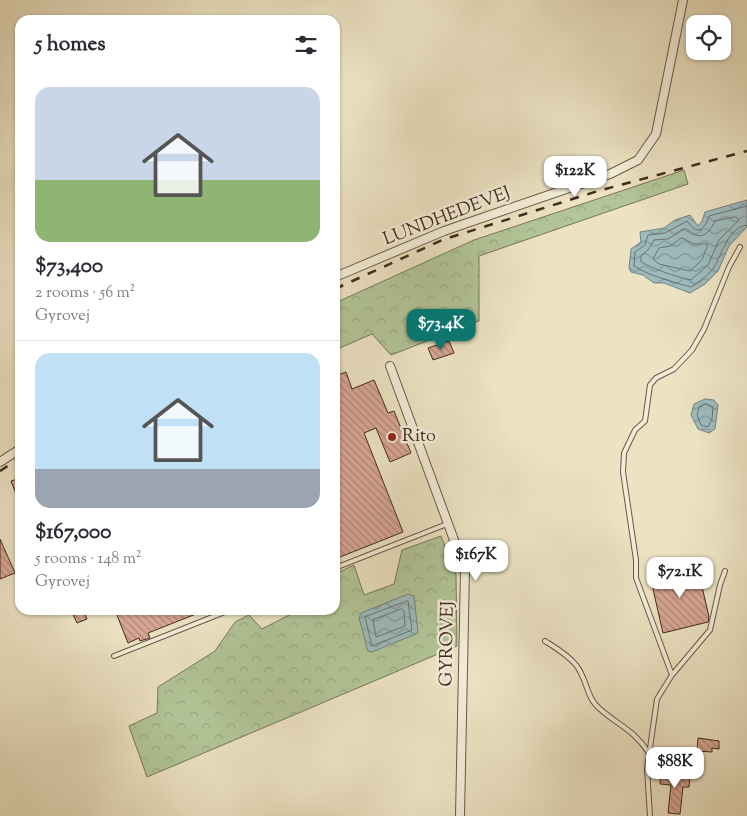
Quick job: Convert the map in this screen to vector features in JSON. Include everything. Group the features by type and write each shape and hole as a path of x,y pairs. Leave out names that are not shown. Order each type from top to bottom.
{"street":[{"name":"LUNDHEDEVEJ","path":"340,275 444,231 610,174 638,160 656,134 683,0"},
{"name":"GYROVEJ","path":"390,366 465,570 460,816"},
{"path":"0,462 15,452"}],"lane":[{"path":"672,674 636,578 636,560 623,472 624,453 635,430 645,421 650,385 656,378 674,369 692,350 704,330 729,267 740,247"},
{"path":"340,566 447,524"},
{"path":"650,816 647,769 657,699 672,674 710,630 725,571"},
{"path":"114,656 217,615"},
{"path":"545,641 577,666 586,690 599,709 640,739 649,753"}],"green space":[{"path":"684,170 688,184 479,256 479,321 391,355 372,334 340,348 340,301 474,240"},
{"path":"441,536 456,574 457,646 147,777 129,726 157,713 158,687 215,651 235,622 249,615 262,629 289,615 340,615 340,572 354,565 364,595 394,584 402,550"}],"water":[{"path":"747,200 747,227 729,246 718,271 705,284 690,293 664,283 654,283 643,275 631,272 629,268 631,249 641,242 640,232 664,228 675,220 690,215 698,226 705,212"},
{"path":"705,399 714,400 718,405 715,429 709,433 698,429 691,415 694,404"},
{"path":"408,594 414,596 418,633 372,652 368,651 359,618 361,613"}],"building":[{"path":"449,341 454,353 433,360 428,348"},
{"path":"346,372 352,389 374,380 388,413 394,411 411,453 390,462 376,428 364,433 403,532 340,557 340,374"},
{"path":"15,480 15,491 11,481"},
{"path":"0,539 15,573 0,579"},
{"path":"697,565 709,617 708,622 663,633 650,576"},
{"path":"73,615 85,615 87,619 77,623"},
{"path":"117,615 193,615 148,633 150,638 140,641 139,638 128,643"},
{"path":"698,738 719,741 719,749 712,748 712,752 697,751"},
{"path":"661,772 690,775 689,787 683,787 680,814 668,813 671,785 660,784"}],"railway":[{"path":"340,287 442,240 598,191 747,151"},
{"path":"0,471 15,461"}],"place":[{"name":"Rito","path":"392,437"}]}
